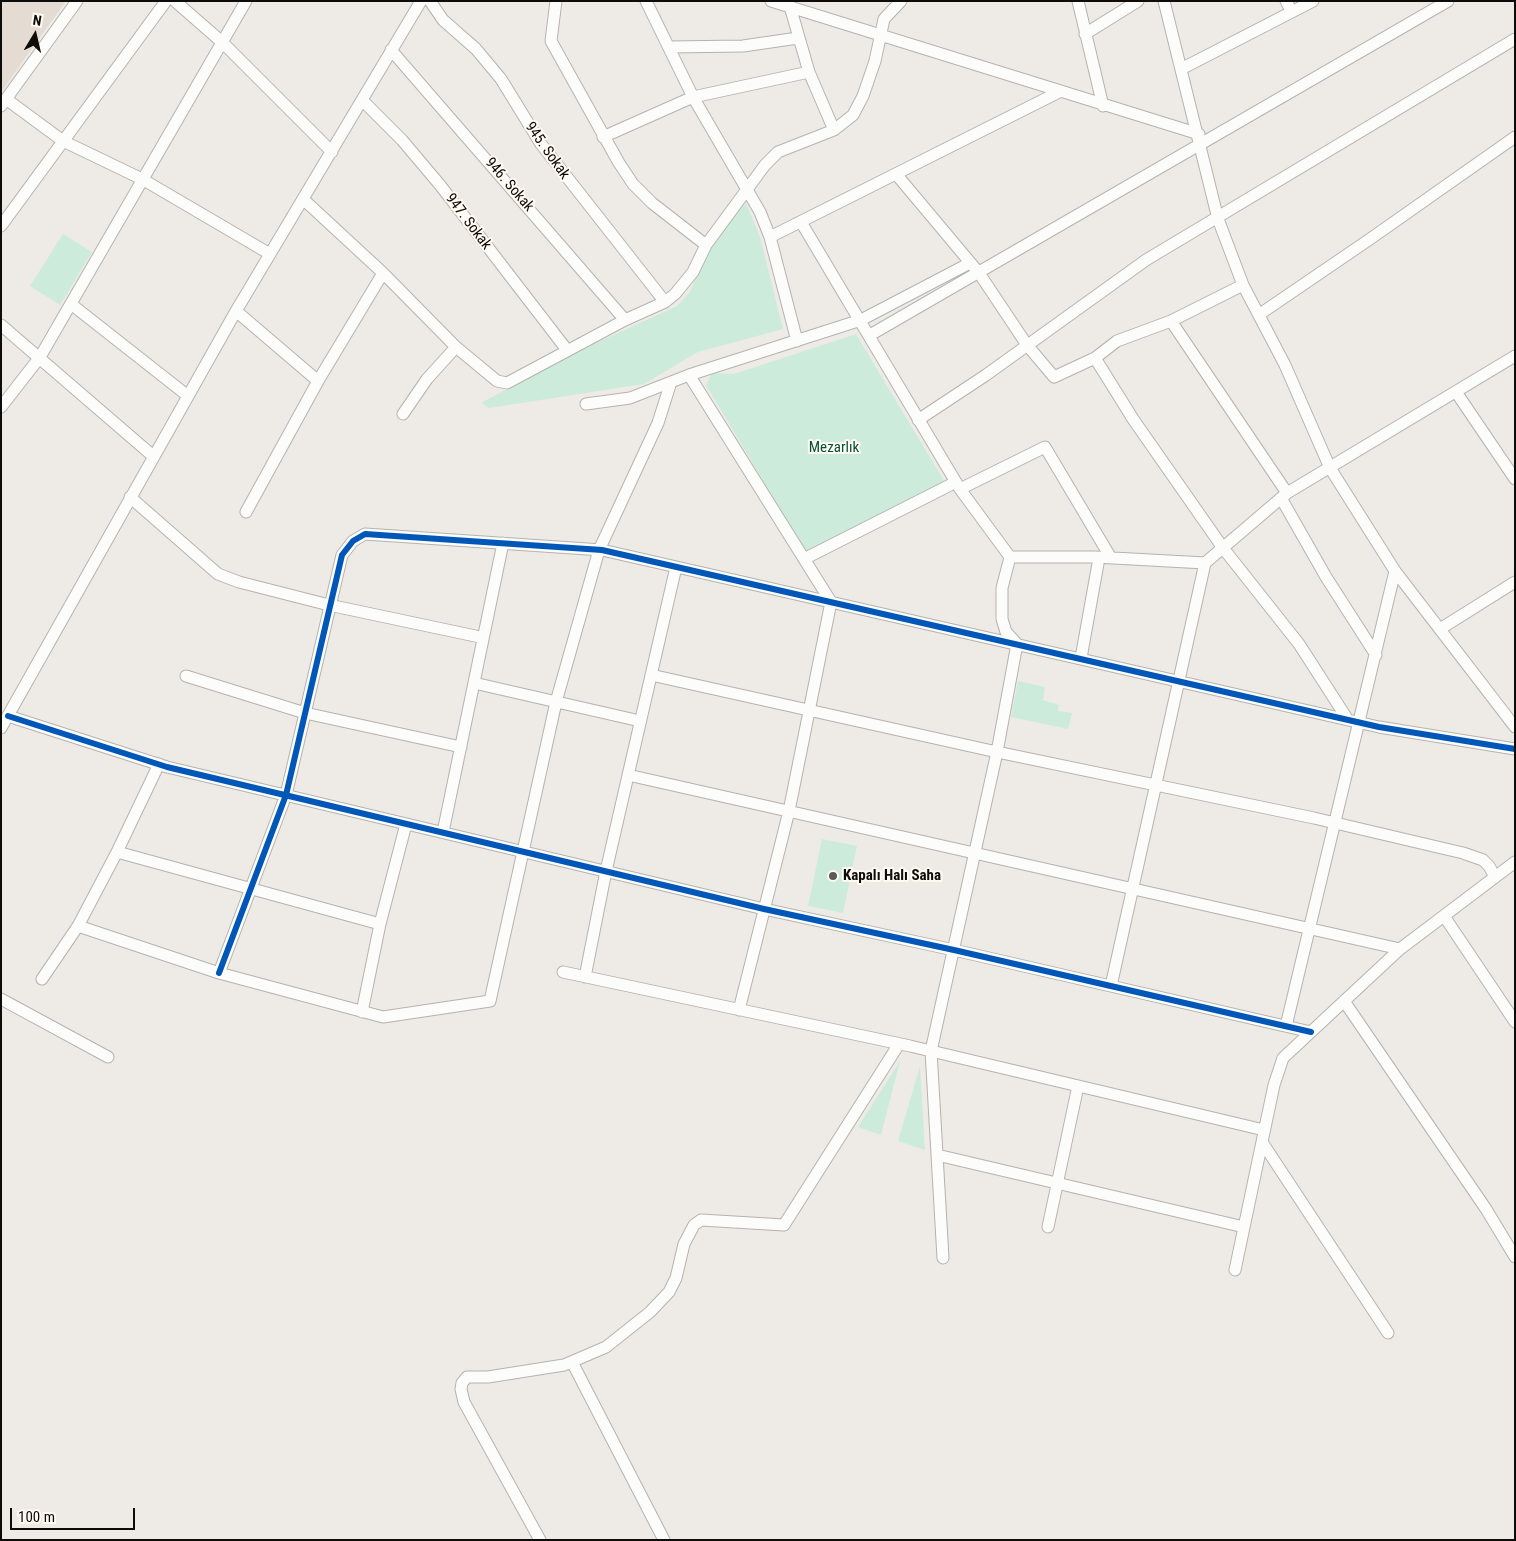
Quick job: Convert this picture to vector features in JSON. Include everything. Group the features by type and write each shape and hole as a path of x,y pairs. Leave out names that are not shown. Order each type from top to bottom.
{"street":[{"path":"77,1 4,103 62,141 142,179 270,254"},
{"path":"1,226 166,1"},
{"path":"175,1 222,43 332,152"},
{"path":"1,407 40,358 246,1"},
{"path":"1,728 236,311 421,1"},
{"name":"945. Sokak","path":"430,1 443,20 476,49 501,79 541,144 665,302"},
{"path":"556,1 552,41 603,137 633,184 652,203 706,245"},
{"path":"646,1 693,96 747,188 770,237 798,341"},
{"path":"303,199 383,273 456,348 502,384 624,320 665,302 693,272 706,245 764,165 778,152 834,130 853,115 863,96 882,37 884,19 900,1"},
{"path":"1078,1 1103,106"},
{"path":"1085,34 1138,1"},
{"path":"1164,1 1200,139 1218,219 1243,285 1260,314 1285,365 1330,468 1395,571 1515,727"},
{"path":"1286,1 1292,12"},
{"path":"1181,69 1313,1"},
{"path":"870,335 979,273 1200,139 1448,1"},
{"path":"782,3 1200,139"},
{"path":"782,3 798,38 809,72 834,130"},
{"path":"669,47 743,46 798,38"},
{"path":"918,420 1146,260 1218,219 1515,39"},
{"name":"946. Sokak","path":"391,50 624,320"},
{"path":"603,137 693,96 809,72"},
{"path":"770,237 1059,92"},
{"name":"947. Sokak","path":"362,100 402,140 440,185 567,350"},
{"path":"1260,314 1515,136"},
{"path":"896,174 979,273 1027,345 1054,377 1095,358 1117,341 1171,322 1243,285"},
{"path":"801,222 870,335 958,486 1010,558"},
{"path":"586,404 630,398 689,375 861,320 970,263"},
{"path":"246,512 318,381 383,273"},
{"path":"71,304 188,396"},
{"path":"236,311 318,381"},
{"path":"1171,322 1284,495 1326,577 1376,655"},
{"path":"1,325 153,456"},
{"path":"403,414 427,379 456,348"},
{"path":"1095,358 1133,419 1223,548 1283,622 1353,721"},
{"path":"1110,986 1205,563 1284,495 1514,358"},
{"path":"689,375 830,602 789,811 739,1010"},
{"path":"78,926 219,973 383,1017 490,1001 556,702 599,550 658,423 671,382"},
{"path":"1456,392 1515,479"},
{"path":"804,559 1045,447 1105,558 1081,658"},
{"path":"130,497 218,574 239,582 329,605 480,637"},
{"path":"219,973 252,890 286,795 342,554 353,541 365,534 599,550 1353,721 1515,749"},
{"path":"443,832 503,543"},
{"path":"1010,558 1105,558 1205,563"},
{"path":"1010,558 1002,588 1002,619 1006,632 1017,644"},
{"path":"584,977 606,871 676,567"},
{"path":"1286,1026 1336,823 1353,721 1376,655 1395,571"},
{"path":"1440,629 1515,582"},
{"path":"942,1258 931,1051 997,752 1017,644"},
{"path":"651,675 997,752 1336,823 1463,853 1483,860 1490,866 1495,877"},
{"path":"186,676 305,713 461,747"},
{"path":"474,683 640,721"},
{"path":"8,716 159,764 286,795 764,909 954,950 1311,1032"},
{"path":"42,979 78,926 117,852 159,764"},
{"path":"628,775 1400,949"},
{"path":"362,1012 380,924 406,824"},
{"path":"117,852 380,924"},
{"path":"1235,1270 1274,1085 1283,1058 1400,949 1515,862"},
{"path":"1444,916 1515,1022"},
{"path":"563,972 931,1051 1264,1130"},
{"path":"1,1000 108,1057"},
{"path":"1344,1002 1486,1209 1515,1257"},
{"path":"540,1540 464,1402 461,1389 467,1377 514,1373 564,1365 606,1347 650,1312 669,1292 676,1278 684,1244 694,1225 701,1220 784,1225 899,1044"},
{"path":"1048,1227 1078,1086"},
{"path":"1262,1142 1388,1333"},
{"path":"937,1155 1244,1227"},
{"path":"572,1362 664,1540"}],"shaded area":[{"path":"1,1 66,1 1,92"}],"green space":[{"path":"746,203 760,237 783,329 698,352 644,384 489,408 481,403 574,353 677,306 690,292 710,245"},
{"path":"63,234 92,252 60,305 30,286"},
{"name":"Mezarlık","path":"856,334 946,484 805,551 706,385 712,373 734,374"},
{"path":"1018,681 1045,687 1043,700 1059,705 1058,711 1072,713 1068,729 1011,717"},
{"name":"Kapalı Halı Saha","path":"822,839 857,846 843,913 808,906"},
{"path":"900,1061 881,1135 858,1127"},
{"path":"920,1066 925,1150 898,1141"}],"cycle path":[{"path":"219,973 286,795 342,555 353,541 365,534 602,550 1379,727 1515,749"},
{"path":"8,716 167,767 764,909 954,950 1311,1032"}],"place":[{"name":"Kapalı Halı Saha","path":"833,876"}]}
